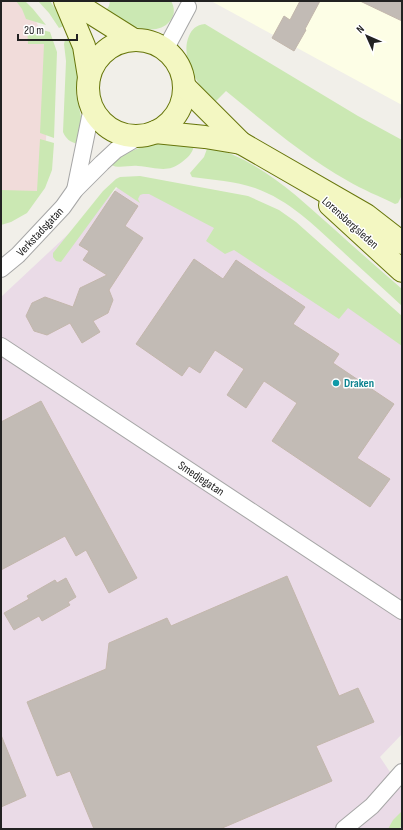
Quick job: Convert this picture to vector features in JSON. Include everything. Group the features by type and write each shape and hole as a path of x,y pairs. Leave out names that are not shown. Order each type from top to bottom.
{"street":[{"name":"Lorensbergsleden","path":"65,1 84,46 89,77 88,92 92,106 99,119 111,129 125,135 147,134 205,137 241,143"},
{"name":"Lorensbergsleden","path":"72,1 134,40"},
{"path":"165,50 188,7"},
{"name":"Lorensbergsleden","path":"89,77 95,63 108,48 119,44 134,40 150,42 165,50 174,60 181,72 184,86 180,107 167,124 147,134"},
{"name":"Lorensbergsleden","path":"184,86 241,143 366,215 402,243"},
{"name":"Verkstadsgatan","path":"75,190 92,106"},
{"name":"Verkstadsgatan","path":"1,269 18,255 58,212 75,190 116,150 147,134"},
{"name":"Lorensbergsleden","path":"298,176 402,270"},
{"name":"Smedjegatan","path":"1,346 402,611"},
{"path":"344,829 372,806 402,772"}],"shaded area":[{"path":"1,1 17,1 33,13 51,60 43,187 1,222"},
{"path":"211,1 402,1 402,105"},
{"path":"125,181 242,240 402,329 402,734 380,757 402,790 402,829 1,829 1,297"}],"green space":[{"path":"16,1 25,1 46,25 26,19 22,9"},
{"path":"38,1 50,1 66,25 59,28 49,13"},
{"path":"110,1 171,1 174,14 172,19 164,26 156,29 137,28 104,13 109,6"},
{"path":"205,24 358,116 402,140 402,195 398,203 395,204 365,190 316,161 285,139 226,91 214,103 192,72 187,54 187,45 192,31 197,26"},
{"path":"27,26 50,32 57,52 54,138 40,133 44,44 28,44"},
{"path":"71,36 78,70 76,94 82,121 78,144 65,137 63,132 66,61 64,44 65,40"},
{"path":"40,139 54,143 52,170 45,188 27,213 11,222 1,225 1,190 37,191"},
{"path":"166,141 195,142 189,156 177,166 171,168 161,169 138,166 117,167 111,165 123,155 144,146"},
{"path":"208,146 226,152 260,169 291,191 402,289 402,306 301,214 279,199 255,188 232,182 192,177 190,173 204,157"},
{"path":"140,176 248,196 279,210 296,222 402,316 402,346 348,308 339,319 234,250 225,254 206,241 214,228 149,194 140,195 138,199 140,203 116,187 61,262 56,261 53,257 53,253 103,191 120,177"},
{"path":"402,811 402,825 399,829 388,829 393,820"}],"building":[{"path":"300,1 320,1 294,51 272,38 284,16 290,20"},
{"path":"360,1 402,1 402,21"},
{"path":"115,191 138,206 125,226 143,238 109,290 113,300 108,313 93,321 100,332 82,343 70,323 47,335 34,331 26,316 32,303 45,297 73,307 80,288 107,275 83,260 89,251 79,245"},
{"name":"Draken","path":"194,259 223,279 236,260 305,307 293,324 339,354 333,363 394,404 357,458 390,479 370,507 272,441 297,403 264,381 246,408 227,395 244,369 215,350 200,373 189,366 182,376 136,344"},
{"path":"41,401 137,578 109,593 86,550 76,556 65,536 1,570 1,422"},
{"path":"287,576 339,696 358,688 374,722 316,746 332,781 220,829 94,829 70,771 57,776 27,702 106,669 109,643 167,618 171,626"},
{"path":"66,578 76,597 68,602 70,605 42,621 39,616 14,630 4,613 29,599 27,596 55,580 57,583"},
{"path":"1,735 26,796 1,807"}],"place":[{"name":"Draken","path":"336,383"}]}
